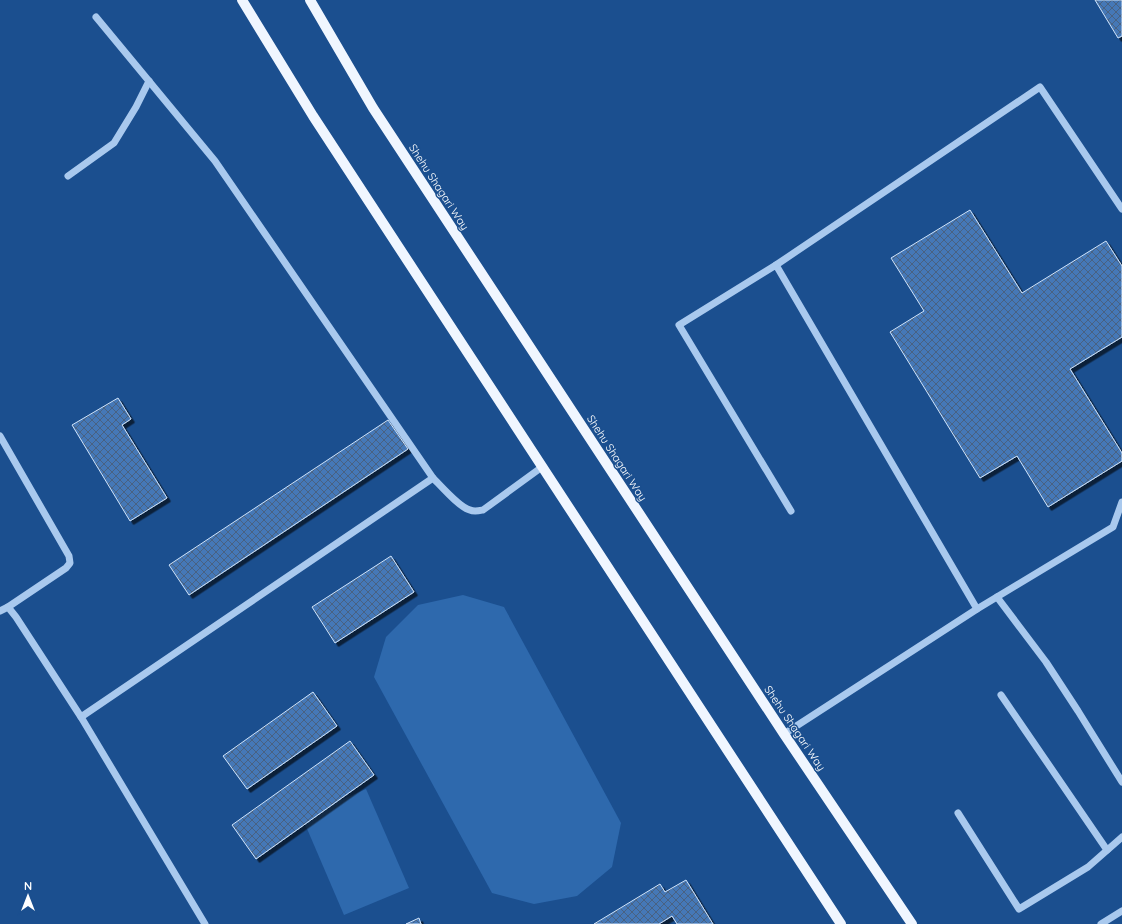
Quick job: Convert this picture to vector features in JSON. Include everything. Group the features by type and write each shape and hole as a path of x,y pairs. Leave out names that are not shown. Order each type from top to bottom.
{"main road":[{"path":"242,0 313,116 840,924"},
{"name":"Shehu Shagari Way","path":"310,0 378,115 784,734 912,924"}],"street":[{"path":"96,17 215,161 433,478 462,506 469,510 475,511 483,510 542,467"},
{"path":"68,176 114,143 136,107 149,81"},
{"path":"791,511 679,325 776,264 1040,87 1122,209"},
{"path":"776,264 977,609"},
{"path":"0,436 69,556 70,562 66,568 0,611"},
{"path":"81,717 433,478"},
{"path":"784,734 977,609 1113,527 1122,502"},
{"path":"997,597 1046,662 1122,782"},
{"path":"8,607 81,717 205,924"},
{"path":"1001,695 1107,850"},
{"path":"958,813 1019,909 1088,867 1122,837"},
{"path":"1101,924 1122,911"}],"shaded area":[{"path":"463,595 504,607 621,823 612,867 577,896 534,904 492,893 374,677 386,637 418,605"},
{"path":"366,789 409,888 344,915 305,824 334,803"}],"building":[{"path":"1095,0 1122,0 1122,36 1118,38"},
{"path":"970,210 1022,293 1106,241 1122,266 1122,337 1070,369 1122,453 1122,461 1048,507 1017,456 980,478 890,332 924,311 891,258"},
{"path":"118,398 131,419 122,425 167,498 130,521 72,425"},
{"path":"388,420 408,449 189,595 169,565"},
{"path":"391,556 414,592 335,643 312,607"},
{"path":"313,692 337,726 247,789 223,756"},
{"path":"350,741 374,775 256,859 232,825"},
{"path":"686,880 713,924 677,924 672,916 659,924 594,924 660,884 665,892"},
{"path":"419,918 421,924 406,924"}]}
